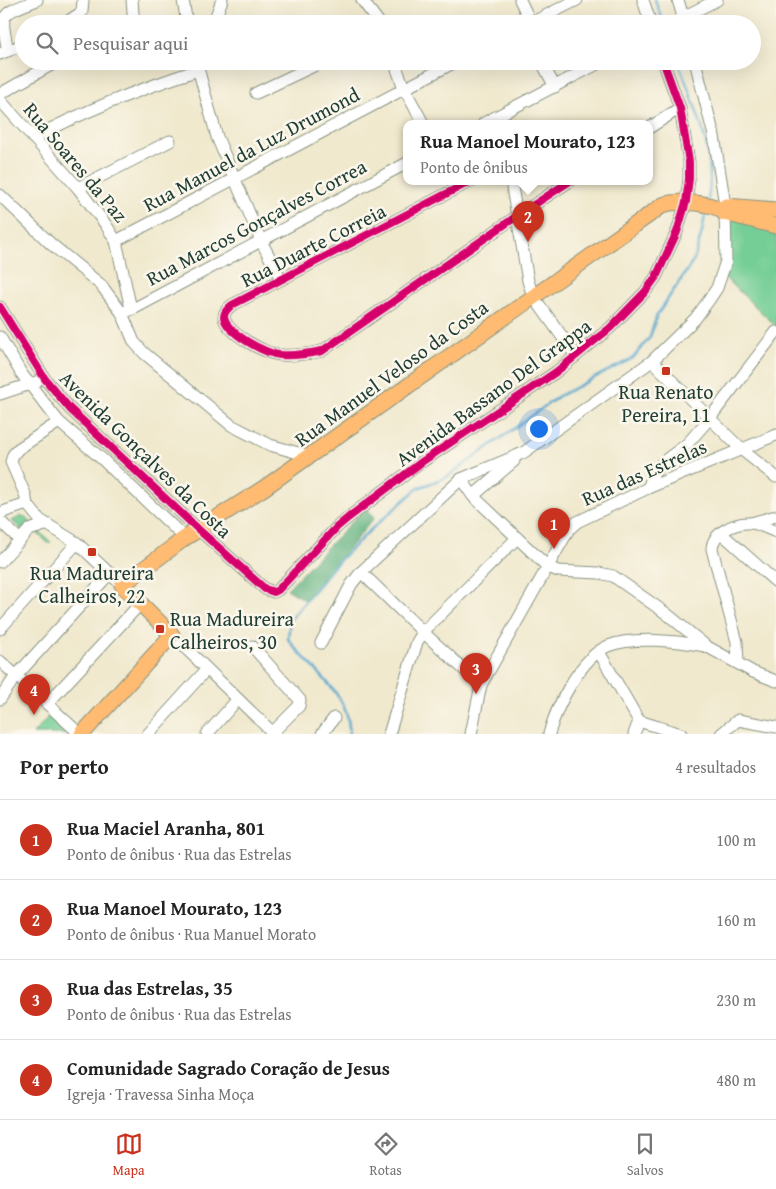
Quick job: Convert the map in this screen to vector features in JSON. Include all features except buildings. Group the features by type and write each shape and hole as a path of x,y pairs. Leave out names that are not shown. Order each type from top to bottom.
{"main road":[{"path":"688,202 721,208 776,226"},
{"name":"Rua Manuel Veloso da Costa","path":"122,585 185,538 264,488 310,456 663,205 688,202"},
{"path":"721,208 776,210"},
{"path":"81,734 172,635 122,585"}],"street":[{"path":"4,52 3,18 10,11 37,0"},
{"path":"78,15 82,12 83,0"},
{"path":"132,0 133,15"},
{"path":"183,0 186,15"},
{"path":"216,15 222,0"},
{"path":"362,0 373,15"},
{"path":"520,0 527,15"},
{"path":"547,15 578,0"},
{"path":"643,0 648,15"},
{"path":"678,0 682,15"},
{"path":"692,15 717,0"},
{"path":"0,94 42,70"},
{"path":"33,138 54,127 188,70"},
{"path":"198,70 212,123 262,241 281,279"},
{"path":"256,93 305,70"},
{"path":"397,70 404,88 421,120"},
{"name":"Rua Manuel da Luz Drumond","path":"116,241 439,70"},
{"path":"546,70 555,87"},
{"path":"490,120 586,70"},
{"name":"Avenida Bassano Del Grappa","path":"265,589 274,592 278,590 349,517 423,461 556,372 610,328 645,292 656,277 677,232 688,202 689,162 680,108 667,70"},
{"path":"474,496 523,453 652,361 695,319 717,288 726,260 727,245 721,208 714,136 697,70"},
{"name":"Rua Soares da Paz","path":"0,100 78,188 116,241 127,311"},
{"path":"653,125 680,108"},
{"path":"78,188 170,141"},
{"name":"Rua Marcos Gonçalves Correa","path":"127,311 403,165"},
{"name":"Rua Duarte Correia","path":"453,185 232,305 225,313 226,323 261,350 278,355 302,355 322,351 517,216"},
{"path":"512,185 528,281 533,296 576,356"},
{"path":"517,216 564,185"},
{"path":"0,195 52,244 101,285 127,311 134,342 144,353 231,425 270,445 310,456"},
{"name":"Avenida Gonçalves da Costa","path":"0,307 45,380 70,410 265,589"},
{"path":"648,488 654,473 664,462 687,444 710,418 776,332"},
{"name":"Avenida Gonçalves da Costa","path":"0,337 21,373 59,422 102,459 185,538"},
{"path":"652,361 742,450 776,477"},
{"path":"0,394 45,380"},
{"path":"59,422 13,455 11,462 13,469 25,494 27,504 46,525 78,543 122,585"},
{"name":"Rua das Estrelas","path":"470,734 480,684 569,529 577,522 648,488 776,435"},
{"path":"321,643 361,572 461,479 523,453"},
{"path":"461,479 474,496 548,567 558,571 599,573 613,576 667,614 706,646 753,672 776,681"},
{"path":"0,513 27,504"},
{"path":"738,663 737,642 712,549 713,540 721,533 734,527 776,516"},
{"path":"0,521 20,540"},
{"path":"750,523 776,532"},
{"path":"0,562 29,530 46,525"},
{"path":"721,533 776,582"},
{"path":"389,734 417,642 423,632 517,538"},
{"path":"0,629 78,543"},
{"path":"361,572 480,684"},
{"path":"0,699 16,676 110,573"},
{"path":"47,704 140,604"},
{"path":"172,635 273,733 299,706 300,700 252,646"},
{"path":"549,734 562,698 571,684 581,670 599,652 609,646 634,642 678,642 706,646"},
{"path":"599,652 640,720 681,734"},
{"path":"0,662 81,734"},
{"path":"148,734 207,669"},
{"path":"207,734 238,699"},
{"path":"322,734 334,718"},
{"path":"634,734 640,720"},
{"path":"721,734 738,720 776,727"}],"green space":[{"path":"726,214 776,231 776,326 724,277"},
{"path":"366,507 374,518 305,600 287,589"},
{"path":"21,516 26,517 51,542 49,544 32,528 27,534 12,521"},
{"path":"50,715 70,734 33,734"}],"waterway":[{"path":"655,0 661,15"},
{"path":"681,70 697,112 707,147 710,182 708,200"},
{"path":"349,734 344,706 337,694 288,639 290,620 335,565 367,533 418,488 447,477 559,396 633,358 650,337 657,315 694,260 706,210"}],"cycle path":[{"path":"0,307 45,379 70,409 199,530 265,589 274,592 349,517 423,461 556,372 610,328 645,292 656,277 677,232 686,202 689,179 689,162 680,108 666,70"},
{"path":"463,185 232,305 225,313 226,323 248,342 274,354 296,355 322,351 564,185"}],"place":[{"name":"Rua Manoel Mourato, 123","path":"528,242"},
{"name":"Rua Renato Pereira, 11","path":"666,371"},
{"name":"Rua Maciel Aranha, 801","path":"554,549"},
{"name":"Rua Madureira Calheiros, 22","path":"92,552"},
{"name":"Rua Madureira Calheiros, 30","path":"160,629"},
{"name":"Rua das Estrelas, 35","path":"476,694"},
{"name":"Comunidade Sagrado Coração de Jesus","path":"34,715"}]}
